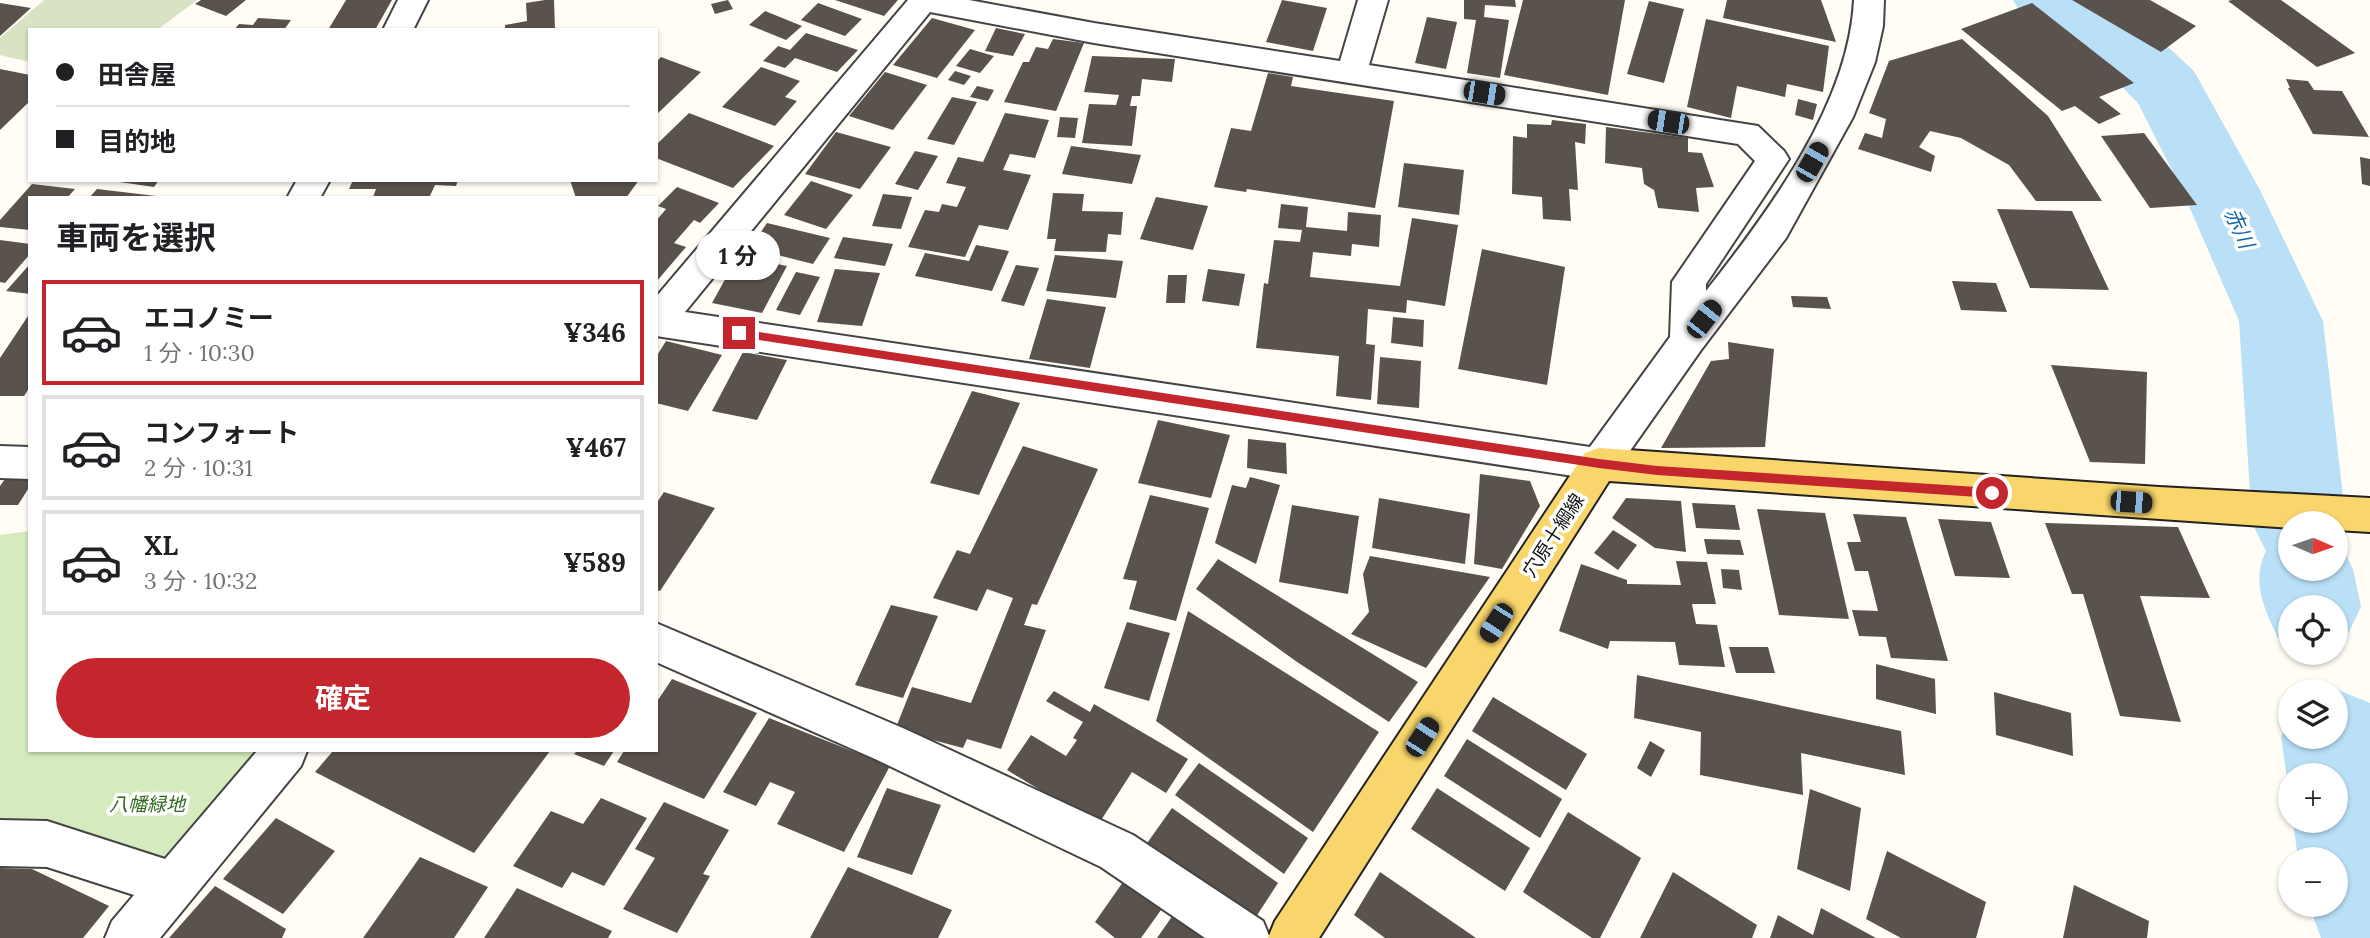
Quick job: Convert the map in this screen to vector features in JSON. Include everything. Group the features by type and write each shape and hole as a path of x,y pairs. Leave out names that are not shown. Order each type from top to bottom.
{"main road":[{"path":"1599,464 2159,504 2370,515"},
{"name":"穴原十綱線","path":"1292,938 1599,464"}],"street":[{"path":"399,28 413,0"},
{"path":"1352,72 1373,0"},
{"path":"658,321 1599,464 1688,340 1774,229 1837,117 1860,62 1868,26 1869,0"},
{"path":"658,320 923,1 1094,33 1747,134 1773,159 1689,282 1688,340"},
{"path":"0,462 28,463"},
{"path":"658,643 890,744 1117,850 1245,938"},
{"path":"129,938 284,752"},
{"path":"0,843 47,844 174,885"}],"green space":[{"path":"44,0 197,0 160,28 28,28 28,62 0,55 0,38"},
{"name":"八幡緑地","path":"28,531 28,752 259,752 168,865 0,831 0,535"}],"building":[{"path":"201,0 246,0 226,16 195,4"},
{"path":"346,0 392,0 376,28 329,28"},
{"path":"554,0 555,28 505,28 505,25 527,21 526,3"},
{"path":"728,0 733,9 715,14 711,4"},
{"path":"835,0 898,0 884,16"},
{"path":"1282,0 1327,8 1313,51 1266,42"},
{"path":"1464,0 1515,0 1516,7 1485,5 1484,17 1509,20 1500,78 1467,73 1476,20 1464,19"},
{"path":"1523,0 1625,0 1608,95 1504,75"},
{"path":"1727,0 1821,0 1836,42 1723,18"},
{"path":"2072,0 2150,0 2196,26 2161,52"},
{"path":"2281,0 2355,53 2317,67 2228,1"},
{"path":"1649,1 1684,9 1664,83 1627,74"},
{"path":"0,3 31,8 0,36"},
{"path":"818,3 862,19 845,36 801,20"},
{"path":"2032,3 2134,83 2099,97 2121,114 2099,124 2075,106 2062,111 1961,29"},
{"path":"765,11 802,26 786,40 749,25"},
{"path":"1427,17 1457,22 1446,69 1415,63"},
{"path":"258,18 291,20 285,28 236,28 239,24 253,25"},
{"path":"932,18 975,30 937,78 893,65"},
{"path":"1706,19 1829,46 1823,92 1787,84 1785,97 1737,86 1731,118 1687,107"},
{"path":"996,28 1025,34 1013,56 985,51"},
{"path":"806,33 858,50 837,72 795,58 785,68 763,61 778,46 790,50"},
{"path":"1053,39 1084,43 1056,111 1004,102 1023,62 1029,62 1036,47 1048,49"},
{"path":"1962,39 2048,116 2102,201 2036,201 2009,165 1961,138 1930,131 1919,147 1935,156 1931,172 1858,149 1865,133 1882,138 1886,119 1869,113 1889,61"},
{"path":"970,49 994,56 980,73 956,66"},
{"path":"1092,56 1175,59 1172,82 1142,79 1140,96 1132,96 1130,106 1137,106 1132,146 1082,143 1089,104 1116,105 1119,95 1084,92"},
{"path":"661,57 701,72 658,113 658,60"},
{"path":"761,67 800,81 785,97 797,101 775,126 722,107"},
{"path":"0,69 28,75 28,103 0,130"},
{"path":"955,71 971,76 964,85 948,80"},
{"path":"885,72 927,85 893,130 849,116"},
{"path":"1268,73 1293,77 1291,86 1394,101 1375,208 1247,189 1246,192 1214,187 1231,128 1251,131"},
{"path":"2286,79 2308,81 2314,90 2342,91 2369,137 2313,134 2288,88"},
{"path":"977,86 994,90 988,101 970,97"},
{"path":"952,97 977,102 954,145 927,139"},
{"path":"1798,99 1817,104 1813,120 1795,115"},
{"path":"689,113 774,146 733,188 658,159 658,143"},
{"path":"1005,113 1049,120 1035,158 1010,154 1003,170 1031,175 1008,230 979,225 965,257 908,247 925,210 939,212 942,204 957,207 966,187 946,183 958,157 983,162"},
{"path":"1060,117 1078,118 1075,138 1057,137"},
{"path":"1552,120 1586,124 1585,144 1575,142 1578,190 1569,189 1571,221 1543,219 1542,197 1512,194 1513,136 1527,138 1527,124 1551,125"},
{"path":"1606,127 1688,138 1688,152 1702,153 1714,187 1696,188 1699,212 1658,208 1654,190 1644,184 1642,168 1605,163"},
{"path":"836,132 891,147 860,189 805,174"},
{"path":"2144,133 2197,205 2150,208 2101,136"},
{"path":"1071,146 1141,155 1132,184 1062,174"},
{"path":"915,151 938,156 918,190 895,184"},
{"path":"2360,157 2370,159 2370,186 2362,184"},
{"path":"1404,163 1464,170 1459,215 1398,207"},
{"path":"811,181 853,195 826,229 784,215"},
{"path":"120,182 158,182 154,187"},
{"path":"352,182 457,182 456,186 435,185 430,196 373,196 376,189 349,189"},
{"path":"571,182 638,182 627,196 575,196"},
{"path":"32,184 75,189 69,196 28,196 28,230 0,227 0,220"},
{"path":"677,187 719,203 700,223 694,220 674,243 686,247 658,280 658,219 666,209 658,206"},
{"path":"97,189 156,196 91,196"},
{"path":"1053,193 1084,194 1082,211 1123,212 1121,235 1108,234 1106,252 1054,251 1056,239 1047,239"},
{"path":"883,194 912,197 901,229 872,226"},
{"path":"1156,197 1208,206 1193,250 1140,239"},
{"path":"1281,204 1308,207 1306,227 1347,231 1348,212 1381,215 1379,247 1352,244 1351,256 1313,252 1310,277 1400,286 1412,218 1458,225 1445,306 1407,300 1406,313 1368,309 1366,344 1375,345 1371,400 1336,396 1339,356 1256,348 1264,283 1268,284 1274,240 1300,242 1302,230 1278,228"},
{"path":"1997,209 2072,211 2109,290 2030,288"},
{"path":"767,223 830,238 813,264 750,248"},
{"path":"843,237 893,244 885,266 834,258"},
{"path":"0,240 28,244 28,256 5,283 0,282"},
{"path":"976,245 1009,251 992,291 915,276 925,253 969,261"},
{"path":"1482,249 1565,267 1547,385 1458,369"},
{"path":"1055,255 1123,261 1116,298 1046,291"},
{"path":"738,256 787,266 762,313 712,303"},
{"path":"1016,265 1039,268 1024,306 1001,301"},
{"path":"28,266 28,294 6,291"},
{"path":"835,269 880,273 862,326 817,322"},
{"path":"1208,269 1245,274 1239,306 1202,301"},
{"path":"796,272 820,277 800,315 776,310"},
{"path":"1168,275 1187,275 1185,303 1166,303"},
{"path":"1952,281 1996,283 2007,312 1961,310"},
{"path":"1791,296 1827,297 1831,309 1793,307"},
{"path":"1047,299 1106,307 1090,368 1029,359"},
{"path":"28,316 28,390 24,396 0,396 0,358"},
{"path":"1393,317 1424,320 1423,347 1391,343"},
{"path":"666,341 722,355 688,411 658,404 658,354"},
{"path":"1728,342 1774,349 1765,447 1661,448 1711,361 1729,359"},
{"path":"743,352 787,360 757,420 712,411"},
{"path":"1380,357 1421,361 1419,408 1377,404"},
{"path":"2051,365 2147,372 2145,464 2090,462"},
{"path":"972,391 1020,403 979,495 930,483"},
{"path":"1158,420 1230,435 1211,498 1138,483"},
{"path":"1248,439 1286,443 1287,474 1247,468"},
{"path":"1023,446 1098,469 1037,605 1032,604 1024,625 1046,630 1001,749 967,739 963,748 895,730 912,687 971,703 1013,598 987,589 977,611 933,598 957,550 970,554"},
{"path":"1480,474 1530,481 1540,506 1502,569 1474,564"},
{"path":"1250,477 1280,485 1256,564 1215,543 1232,485 1246,488"},
{"path":"5,479 28,480 28,489 18,505 0,505 0,486"},
{"path":"664,492 715,508 660,591 658,590 658,501"},
{"path":"1150,495 1209,508 1176,621 1129,609 1137,581 1123,579"},
{"path":"1379,498 1470,514 1465,564 1372,548"},
{"path":"1626,498 1681,501 1686,552 1655,548 1612,518"},
{"path":"1692,503 1735,505 1740,530 1696,528"},
{"path":"1292,505 1359,516 1348,594 1279,582"},
{"path":"1757,509 1825,513 1849,619 1779,615"},
{"path":"1853,514 1906,517 1948,661 1891,658 1886,637 1859,636 1852,610 1878,611 1868,571 1855,571 1847,542 1861,542"},
{"path":"1938,519 1991,522 2010,578 1955,576"},
{"path":"2045,523 2178,527 2210,598 2140,596 2181,722 2120,716 2083,594 2072,594"},
{"path":"1613,530 1637,545 1618,570 1594,553"},
{"path":"1704,539 1740,540 1744,555 1707,554"},
{"path":"1370,556 1490,577 1426,668 1351,634 1369,612 1363,574"},
{"path":"1218,559 1418,682 1389,722 1297,662 1196,589"},
{"path":"1676,561 1707,562 1716,604 1692,604 1696,624 1717,625 1725,667 1679,665 1675,642 1610,641 1608,649 1559,631 1581,564 1627,580 1627,584 1681,585"},
{"path":"1721,569 1739,570 1742,590 1723,588"},
{"path":"891,605 938,616 903,698 855,685"},
{"path":"1188,611 1379,732 1313,832 1156,721"},
{"path":"1127,622 1170,633 1149,701 1104,688"},
{"path":"1729,647 1768,647 1775,673 1736,673"},
{"path":"1876,664 1935,679 1936,714 1876,699"},
{"path":"1637,675 1901,731 1905,775 1801,753 1803,795 1700,775 1701,732 1634,718"},
{"path":"672,679 757,713 704,799 617,762 623,752 658,752 658,700"},
{"path":"1054,691 1090,712 1094,704 1188,759 1166,793 1132,772 1098,825 1007,770 1031,735 1066,756 1077,740 1073,738 1083,722 1046,701"},
{"path":"1994,692 2071,713 2073,756 1996,735"},
{"path":"1493,697 1587,754 1566,790 1472,731"},
{"path":"769,718 890,766 844,852 777,824 795,792 770,782 756,806 723,792"},
{"path":"1467,739 1562,799 1540,838 1444,776"},
{"path":"1650,741 1665,750 1651,777 1637,768"},
{"path":"332,752 549,752 474,853 315,772"},
{"path":"576,752 613,752 604,766 574,754"},
{"path":"1199,763 1308,838 1284,874 1175,795"},
{"path":"887,788 941,805 912,875 857,857"},
{"path":"1437,788 1530,848 1505,891 1411,829"},
{"path":"1810,789 1861,808 1850,891 1797,869"},
{"path":"601,798 647,818 604,886 572,872 562,888 513,866 551,811 583,824"},
{"path":"664,802 729,830 703,874 710,876 677,933 623,909 655,858 635,849"},
{"path":"1172,808 1278,883 1252,923 1145,846"},
{"path":"1568,812 1641,858 1600,938 1592,938 1523,892"},
{"path":"276,818 335,851 283,914 223,879"},
{"path":"1887,851 1986,902 1976,938 1901,938 1866,919"},
{"path":"420,857 488,887 454,938 363,938"},
{"path":"848,867 952,910 938,938 810,938"},
{"path":"0,868 32,869 109,906 83,938 0,938"},
{"path":"1380,872 1476,938 1385,938 1354,915"},
{"path":"1673,872 1757,925 1752,938 1640,938"},
{"path":"1123,882 1161,910 1141,938 1115,938 1095,922"},
{"path":"2074,885 2149,921 2147,938 2063,938"},
{"path":"215,886 286,929 282,938 169,938"},
{"path":"517,888 612,931 608,938 484,938"},
{"path":"1821,908 1876,938 1770,938 1778,915 1813,935"},
{"path":"1173,915 1203,938 1157,938"}],"waterway":[{"name":"赤川","path":"2048,0 2142,64 2168,89 2221,190 2281,321 2298,511"},
{"name":"赤川","path":"2307,581 2310,595"},
{"name":"赤川","path":"2335,749 2355,877 2370,921"}],"route":[{"path":"739,333 1599,464 1992,493"}]}
